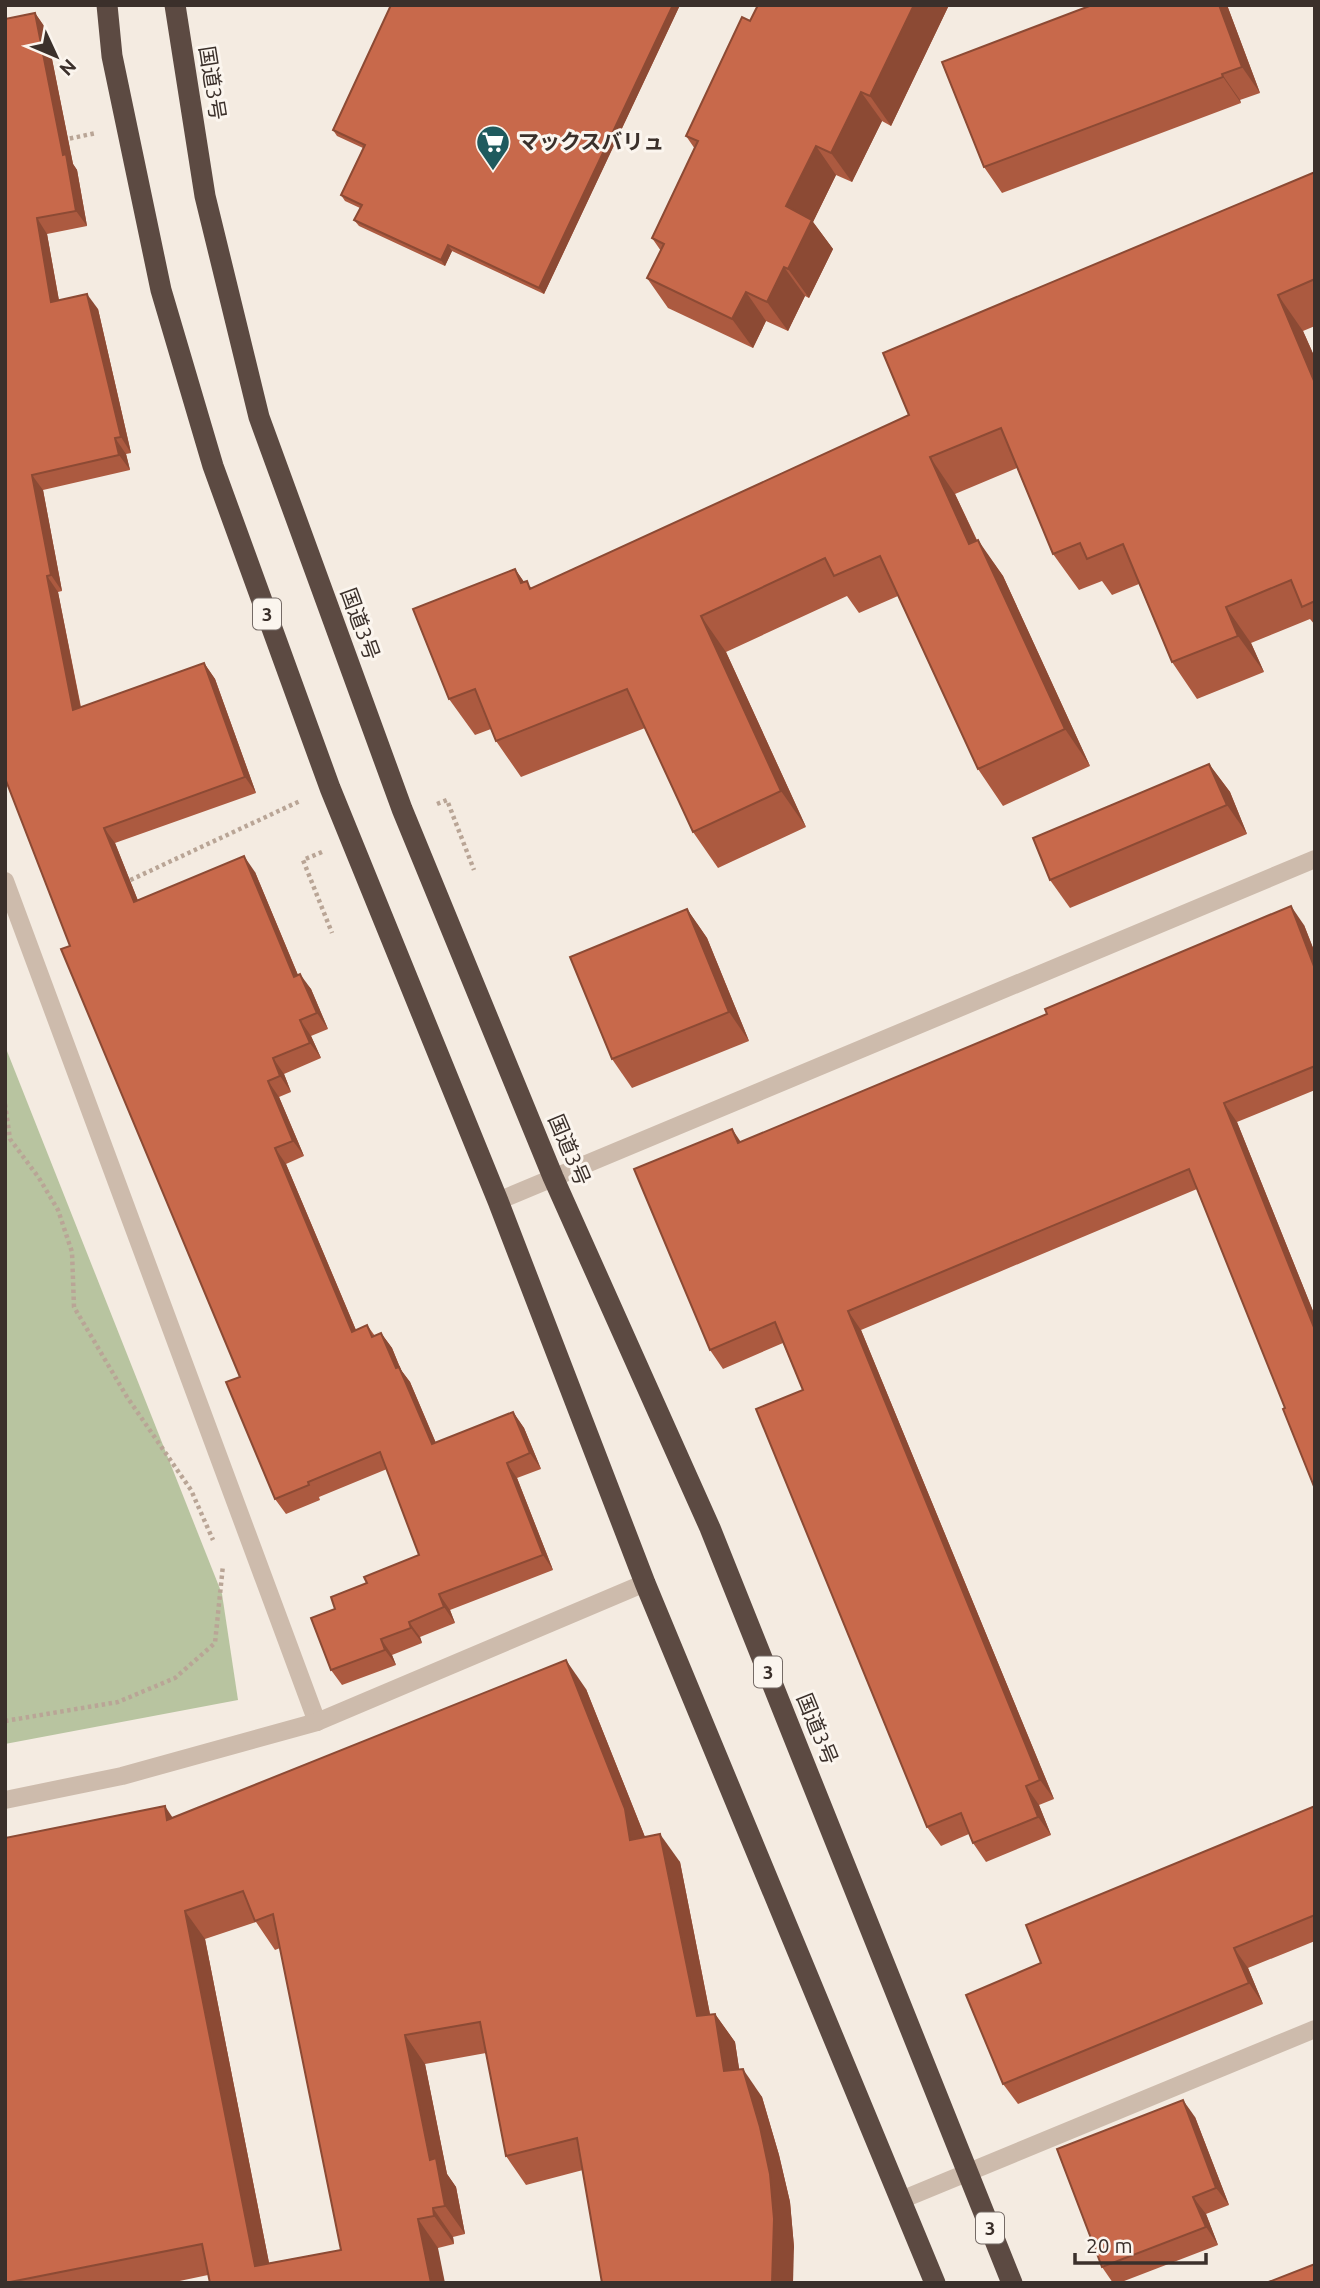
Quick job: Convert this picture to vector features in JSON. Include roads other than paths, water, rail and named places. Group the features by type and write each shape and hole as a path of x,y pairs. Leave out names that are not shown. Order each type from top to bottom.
{"highway":[{"name":"3","path":"107,5 112,56 160,289 213,466 330,788 498,1201 645,1583 935,2283"},
{"name":"国道3号","path":"175,5 205,196 259,417 402,809 553,1177 710,1528 1012,2283"}],"street":[{"path":"498,1201 1315,859"},
{"path":"5,881 317,1723"},
{"path":"5,1800 122,1776 317,1723 645,1583"},
{"path":"901,2200 1315,2029"}],"place":[{"name":"マックスバリュ","path":"493,172"}]}
